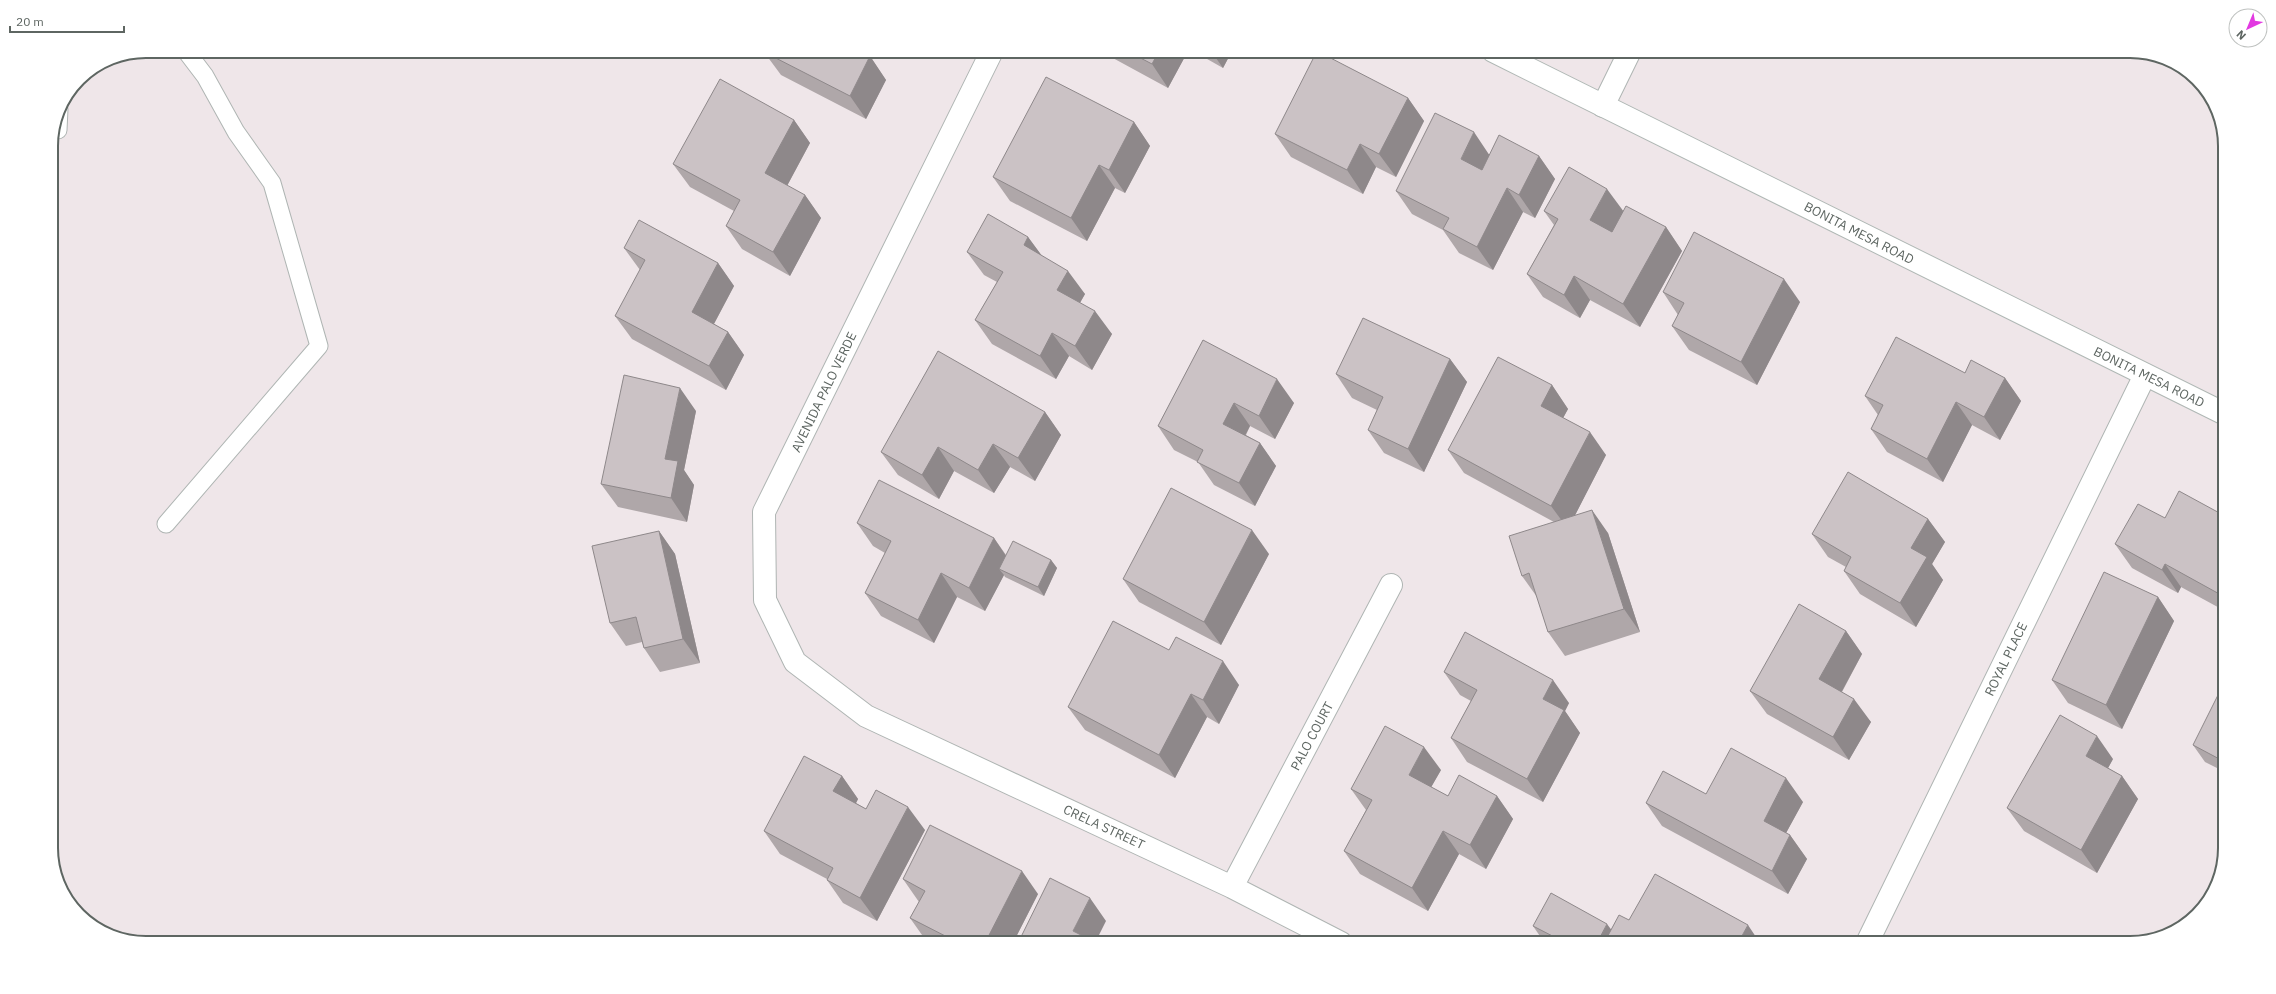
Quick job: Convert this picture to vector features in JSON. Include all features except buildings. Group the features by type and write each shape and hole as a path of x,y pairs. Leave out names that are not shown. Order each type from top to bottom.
{"street":[{"name":"AVENIDA PALO VERDE","path":"866,716 795,662 765,600 764,512 989,58"},
{"name":"BONITA MESA ROAD","path":"1506,58 2218,411"},
{"path":"1603,106 1627,58"},
{"name":"ROYAL PLACE","path":"1870,936 2145,375"},
{"name":"PALO COURT","path":"1232,887 1391,585"},
{"name":"CRELA STREET","path":"866,716 1232,887 1327,936"}],"lane":[{"path":"166,524 319,346 272,183 236,132 205,76 191,58"}]}
